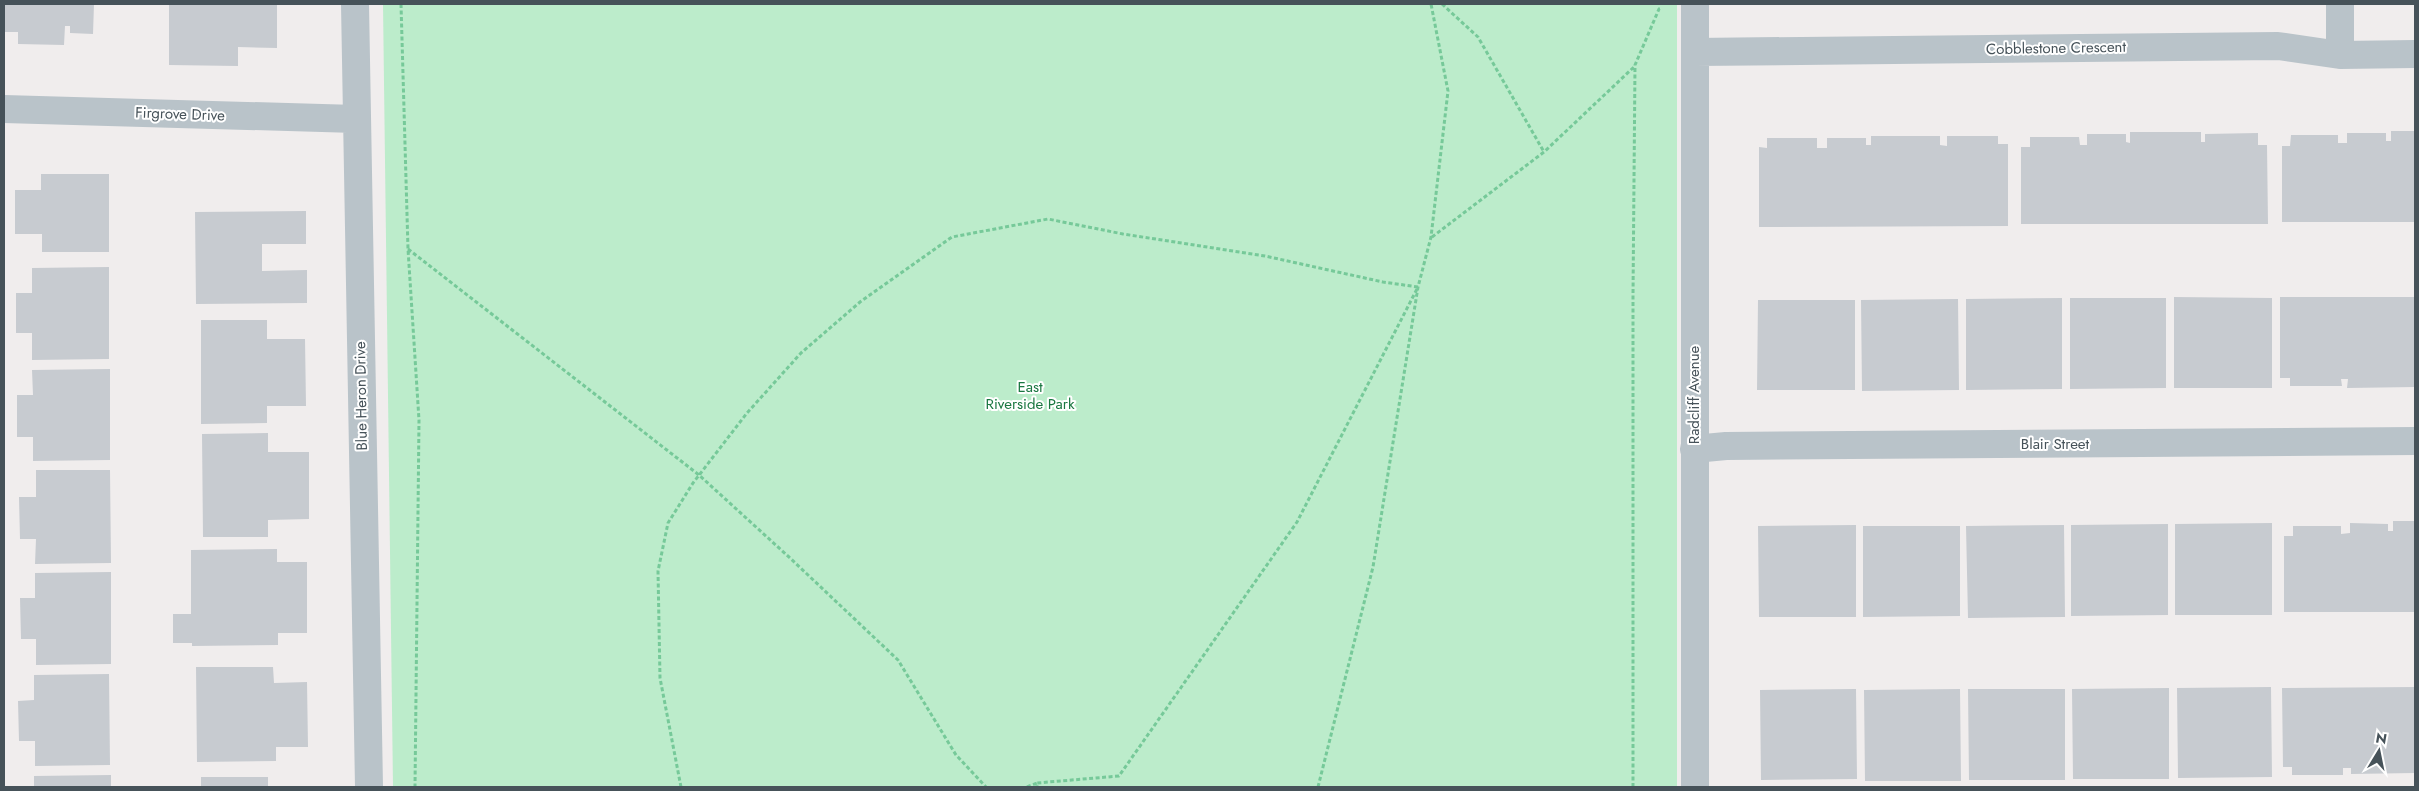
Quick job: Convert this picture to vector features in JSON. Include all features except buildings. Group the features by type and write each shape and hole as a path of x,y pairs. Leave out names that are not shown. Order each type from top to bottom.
{"street":[{"name":"Blue Heron Drive","path":"355,4 369,787"},
{"name":"Radcliff Avenue","path":"1695,4 1695,787"},
{"path":"2340,4 2340,55"},
{"name":"Cobblestone Crescent","path":"1695,52 2278,46 2340,55 2415,54"},
{"name":"Firgrove Drive","path":"4,109 356,119"},
{"name":"Blair Street","path":"1694,449 1726,446 2415,441"}],"path":[{"path":"401,4 408,249 419,420 415,787"},
{"path":"1318,787 1373,567 1418,287 1431,237 1448,91 1431,4"},
{"path":"1442,4 1478,37 1544,152"},
{"path":"1633,787 1635,65 1659,9 1665,6"},
{"path":"1431,237 1544,152 1635,65"},
{"path":"681,787 660,678 658,571 668,523 699,475 747,413 800,353 860,302 952,237 1048,219 1123,234 1265,256 1384,282 1418,287"},
{"path":"408,249 699,475 898,660 956,755 986,787"},
{"path":"1027,787 1119,776 1297,522 1418,287"}],"green space":[{"name":"East Riverside Park","path":"383,4 1677,4 1677,787 393,787"}]}
